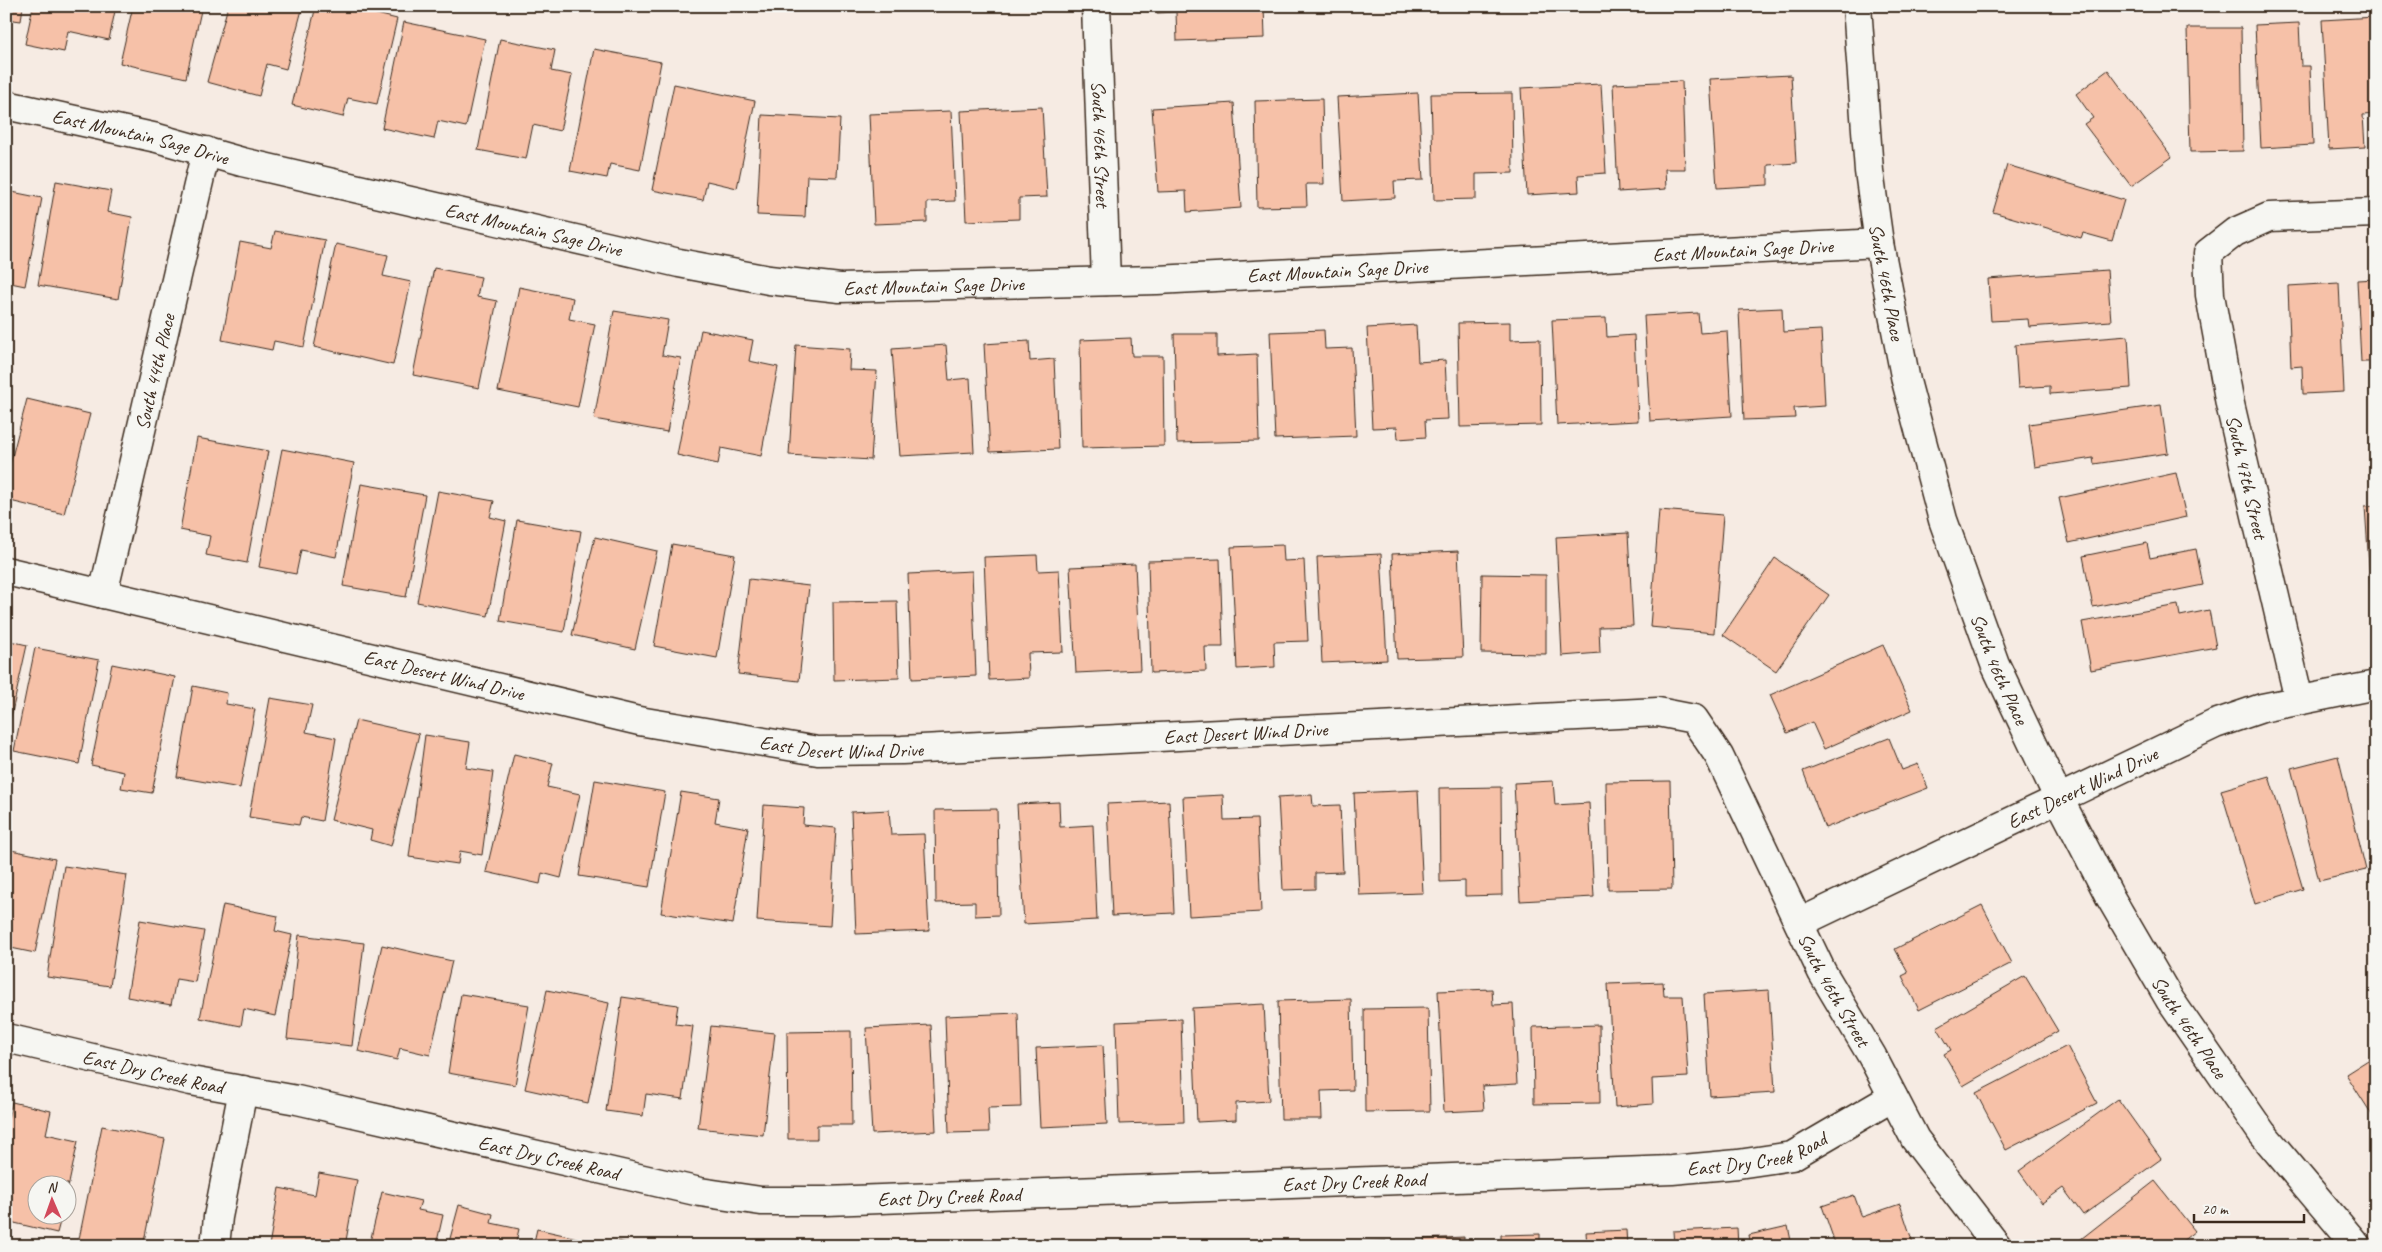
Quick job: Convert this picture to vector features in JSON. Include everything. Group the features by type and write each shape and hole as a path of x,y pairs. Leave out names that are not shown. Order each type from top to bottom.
{"street":[{"name":"South 46th Street","path":"1096,6 1106,281"},
{"name":"South 46th Place","path":"1857,6 1869,171 1879,243 1906,382 1943,520 1995,664 2058,797 2110,897 2170,1000 2262,1133 2357,1246"},
{"name":"East Mountain Sage Drive","path":"6,105 206,151 242,162 679,263 769,280 840,288 1106,281 1879,243"},
{"name":"South 44th Place","path":"103,594 206,151"},
{"name":"South 47th Street","path":"2299,700 2230,404 2210,295 2208,253 2235,232 2269,217 2376,213"},
{"name":"East Desert Wind Drive","path":"6,571 639,721 818,751 902,750 1658,712 1694,719"},
{"name":"East Desert Wind Drive","path":"1799,923 2058,797 2215,724 2262,708 2376,684"},
{"name":"South 46th Street","path":"1694,719 1719,756 1822,972 1872,1056 1915,1139 1997,1246"},
{"name":"East Dry Creek Road","path":"6,1038 191,1081 297,1100 700,1192 761,1201 1632,1171 1738,1164 1792,1156 1893,1097"},
{"path":"214,1246 243,1090"}],"building":[{"path":"6,6 23,6 21,21 6,19"},
{"path":"33,6 116,6 109,40 68,31 64,52 25,44"},
{"path":"133,6 202,6 186,78 120,63"},
{"path":"228,6 303,6 286,69 267,64 259,96 207,82"},
{"path":"316,6 344,6 397,19 377,104 348,98 343,117 292,105"},
{"path":"1157,6 1264,6 1265,38 1177,41 1176,12 1157,13"},
{"path":"2375,17 2376,114 2363,115 2365,147 2329,149 2322,20"},
{"path":"404,22 485,39 466,127 438,121 434,139 382,128"},
{"path":"2299,23 2301,66 2310,66 2313,145 2261,148 2255,25"},
{"path":"2187,28 2241,28 2243,151 2190,152"},
{"path":"500,39 555,50 551,71 572,75 560,131 533,125 526,159 478,150"},
{"path":"594,49 661,62 640,170 610,164 607,178 570,171"},
{"path":"2108,70 2172,157 2131,186 2084,124 2093,118 2076,94"},
{"path":"1791,75 1796,163 1768,165 1768,185 1717,188 1710,79"},
{"path":"1682,81 1685,169 1665,169 1666,189 1618,192 1613,84"},
{"path":"674,84 755,101 737,188 707,181 703,200 652,190"},
{"path":"1601,84 1606,173 1578,175 1579,192 1527,195 1521,88"},
{"path":"1418,93 1423,180 1394,181 1395,198 1343,201 1337,97"},
{"path":"1512,93 1513,173 1476,174 1476,199 1434,200 1431,94"},
{"path":"1322,99 1324,184 1306,184 1307,206 1257,207 1255,101"},
{"path":"1234,103 1241,208 1187,212 1186,191 1158,192 1152,108"},
{"path":"1042,107 1047,197 1019,198 1019,219 966,221 961,111"},
{"path":"951,111 955,201 927,202 927,222 874,224 869,114"},
{"path":"762,115 840,119 837,177 807,176 805,217 757,215"},
{"path":"2007,165 2124,200 2112,241 2083,233 2081,238 1993,212"},
{"path":"6,166 11,167 7,191 42,198 25,286 6,282"},
{"path":"56,181 111,191 107,212 132,217 118,299 38,285"},
{"path":"275,231 325,240 304,347 274,341 272,350 222,340 240,242 271,248"},
{"path":"336,244 388,255 383,276 411,282 393,365 314,347"},
{"path":"434,268 481,277 477,297 497,301 479,388 413,375"},
{"path":"2107,270 2111,321 2029,327 2028,319 1991,321 1988,279"},
{"path":"2376,279 2376,392 2372,392 2370,362 2361,362 2357,280"},
{"path":"2339,283 2344,392 2303,394 2302,366 2291,367 2288,286"},
{"path":"519,287 573,298 569,319 595,324 578,407 498,391"},
{"path":"1782,308 1783,332 1821,330 1825,406 1794,408 1795,418 1744,420 1739,310"},
{"path":"614,311 668,320 662,355 681,358 667,432 594,419"},
{"path":"1698,313 1700,333 1727,331 1732,416 1650,421 1644,316"},
{"path":"1606,318 1607,337 1634,335 1638,421 1557,425 1552,320"},
{"path":"1510,322 1510,340 1540,339 1541,425 1460,427 1458,323"},
{"path":"1416,325 1418,362 1445,360 1448,419 1425,420 1426,437 1398,439 1397,427 1372,428 1367,328"},
{"path":"701,330 753,340 749,361 778,367 761,456 721,448 718,464 677,455"},
{"path":"1324,330 1325,349 1352,348 1356,436 1275,439 1270,332"},
{"path":"1174,334 1217,334 1217,356 1257,354 1259,441 1177,443"},
{"path":"2128,336 2131,388 2050,394 2050,386 2018,388 2015,345"},
{"path":"1131,338 1132,356 1163,356 1164,446 1082,448 1080,340"},
{"path":"1029,341 1030,361 1054,359 1058,449 990,452 984,344"},
{"path":"796,345 850,349 849,370 877,371 871,460 789,455"},
{"path":"946,345 949,380 970,378 974,452 900,456 892,349"},
{"path":"27,399 90,414 64,514 6,500 6,480"},
{"path":"2161,405 2168,453 2094,464 2093,458 2035,467 2029,424"},
{"path":"197,438 268,451 247,563 206,555 210,536 180,530"},
{"path":"282,449 354,463 336,557 301,550 296,574 259,567"},
{"path":"2176,473 2186,517 2069,543 2059,498"},
{"path":"361,484 425,495 406,597 343,586"},
{"path":"438,491 494,501 490,517 506,521 488,616 417,602"},
{"path":"2376,505 2376,612 2372,612 2365,506"},
{"path":"1659,510 1723,515 1714,633 1650,627"},
{"path":"517,520 581,531 564,632 500,621"},
{"path":"1628,533 1633,626 1599,627 1600,653 1562,656 1556,537"},
{"path":"595,537 657,551 635,649 572,635"},
{"path":"2147,543 2150,558 2196,549 2203,585 2093,607 2083,556"},
{"path":"672,544 735,555 717,658 654,646"},
{"path":"1283,545 1284,561 1304,560 1308,641 1274,642 1275,667 1237,669 1231,547"},
{"path":"1458,551 1463,657 1397,659 1392,554"},
{"path":"1381,554 1387,660 1322,663 1317,557"},
{"path":"1037,555 1038,571 1059,570 1063,652 1028,653 1029,678 989,680 984,557"},
{"path":"1775,558 1829,595 1776,671 1723,635"},
{"path":"1220,559 1223,647 1205,647 1206,671 1151,673 1148,561"},
{"path":"1135,564 1140,670 1076,673 1070,567"},
{"path":"972,571 976,676 912,679 908,574"},
{"path":"1482,574 1546,575 1546,654 1481,653"},
{"path":"749,579 809,586 799,681 738,674"},
{"path":"897,601 899,678 834,680 833,602"},
{"path":"2178,605 2180,616 2209,610 2216,647 2091,670 2082,622"},
{"path":"6,640 27,645 6,739"},
{"path":"1883,645 1912,710 1824,749 1812,722 1787,733 1770,695"},
{"path":"35,648 99,660 79,764 14,751"},
{"path":"112,664 175,677 152,793 121,788 124,772 91,765"},
{"path":"193,686 227,693 226,704 255,709 240,788 177,777"},
{"path":"270,698 312,705 306,732 336,738 322,821 301,817 299,825 249,817"},
{"path":"356,720 419,734 391,846 370,840 372,830 331,820"},
{"path":"425,735 470,742 466,768 493,772 482,855 460,851 458,864 409,857"},
{"path":"1889,738 1902,770 1918,764 1928,788 1825,828 1803,771"},
{"path":"514,754 553,763 547,787 580,794 561,878 542,873 540,884 486,872"},
{"path":"2338,756 2366,870 2319,881 2291,768"},
{"path":"2269,776 2303,889 2255,904 2221,790"},
{"path":"595,780 665,792 649,887 579,876"},
{"path":"1553,781 1555,805 1589,803 1594,897 1520,901 1514,783"},
{"path":"1670,781 1672,889 1608,890 1606,782"},
{"path":"1501,787 1502,895 1465,896 1465,881 1440,882 1439,788"},
{"path":"1418,790 1423,893 1359,895 1354,793"},
{"path":"681,792 719,798 715,822 748,828 733,924 661,913"},
{"path":"1223,795 1224,820 1257,819 1261,912 1189,916 1183,797"},
{"path":"1312,795 1313,806 1340,805 1343,872 1315,873 1315,889 1283,890 1278,797"},
{"path":"1169,801 1174,913 1112,916 1107,804"},
{"path":"1059,802 1060,827 1093,825 1097,920 1024,924 1017,804"},
{"path":"764,805 804,808 803,825 836,828 830,926 757,921"},
{"path":"997,809 999,915 975,916 975,902 936,903 935,810"},
{"path":"889,810 891,835 924,834 929,931 856,934 851,812"},
{"path":"6,849 55,859 35,953 6,947"},
{"path":"64,866 127,875 110,986 47,977"},
{"path":"223,905 278,916 275,931 292,935 275,1016 244,1009 241,1026 200,1018"},
{"path":"1982,905 2012,963 1919,1010 1902,976 1908,973 1895,949"},
{"path":"140,920 204,931 195,982 176,979 171,1005 127,997"},
{"path":"299,935 364,943 352,1046 287,1039"},
{"path":"382,945 452,961 430,1055 400,1048 397,1060 358,1051"},
{"path":"2025,976 2058,1031 1963,1086 1944,1054 1951,1050 1937,1027"},
{"path":"1663,982 1664,996 1683,996 1688,1077 1652,1079 1653,1104 1615,1107 1608,984"},
{"path":"1492,989 1493,1005 1513,1004 1517,1084 1482,1086 1484,1110 1444,1112 1438,991"},
{"path":"547,990 609,1003 588,1103 525,1089"},
{"path":"1769,990 1775,1092 1710,1096 1704,994"},
{"path":"461,994 529,1005 515,1085 448,1073"},
{"path":"622,997 678,1005 675,1024 693,1026 683,1099 646,1094 643,1116 606,1111"},
{"path":"1351,999 1353,1090 1321,1091 1322,1119 1281,1119 1278,1001"},
{"path":"1264,1004 1269,1101 1236,1103 1236,1120 1197,1122 1192,1008"},
{"path":"1428,1008 1430,1111 1365,1112 1364,1009"},
{"path":"1018,1013 1021,1107 988,1108 989,1132 949,1133 945,1016"},
{"path":"1181,1019 1184,1122 1119,1124 1116,1022"},
{"path":"931,1025 936,1131 872,1134 866,1028"},
{"path":"1599,1025 1600,1103 1534,1104 1533,1027"},
{"path":"711,1026 775,1033 763,1135 698,1128"},
{"path":"851,1031 852,1125 817,1125 817,1139 788,1139 787,1032"},
{"path":"1103,1045 1107,1124 1040,1127 1036,1048"},
{"path":"2067,1046 2097,1103 2006,1150 1976,1093"},
{"path":"2376,1055 2376,1121 2346,1074"},
{"path":"2118,1099 2161,1159 2083,1215 2063,1188 2042,1203 2019,1171"},
{"path":"12,1102 51,1111 46,1134 78,1141 71,1174 28,1174 28,1224 59,1224 57,1233 6,1221 6,1127"},
{"path":"102,1126 165,1139 143,1246 110,1246 79,1239"},
{"path":"319,1173 357,1180 345,1246 269,1246 279,1188 315,1195"},
{"path":"2155,1181 2195,1231 2176,1246 2072,1246"},
{"path":"382,1192 421,1201 418,1210 443,1215 436,1246 369,1246"},
{"path":"1854,1195 1862,1217 1900,1204 1914,1246 1836,1246 1822,1206"},
{"path":"459,1205 493,1214 491,1223 519,1229 515,1246 448,1246"},
{"path":"1788,1226 1792,1246 1751,1246 1749,1235"},
{"path":"1737,1228 1738,1246 1674,1246 1673,1231"},
{"path":"537,1229 600,1243 600,1246 533,1246"},
{"path":"1626,1230 1627,1246 1587,1246 1586,1232"},
{"path":"1540,1234 1540,1246 1501,1246 1501,1235"},
{"path":"1464,1237 1464,1246 1425,1246 1424,1239"},
{"path":"618,1241 638,1246 617,1246"},
{"path":"1386,1241 1385,1246 1348,1246 1348,1242"},
{"path":"1301,1244 1301,1246 1261,1246"}]}
